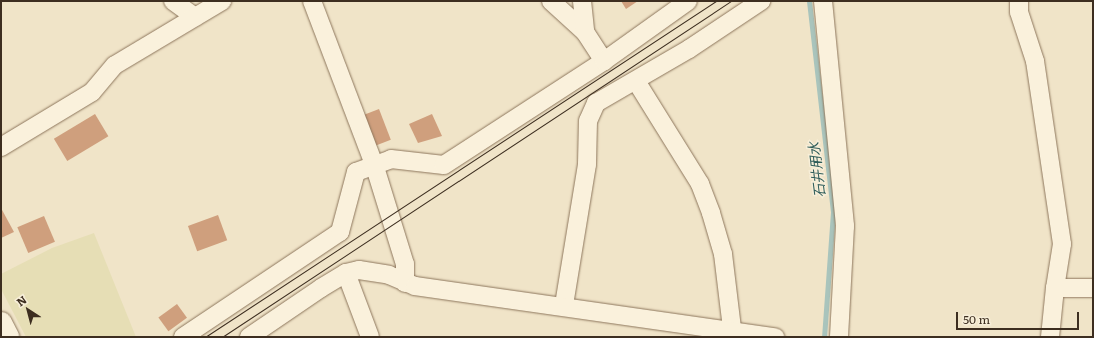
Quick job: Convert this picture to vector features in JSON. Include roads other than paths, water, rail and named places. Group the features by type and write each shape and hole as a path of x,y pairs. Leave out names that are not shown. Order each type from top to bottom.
{"main road":[{"path":"1,324 8,337"}],"street":[{"path":"173,1 195,17"},
{"path":"1,147 92,92 115,65 222,1"},
{"path":"312,1 374,164 405,264 406,283"},
{"path":"551,1 586,32 604,61"},
{"path":"582,1 586,32"},
{"path":"183,337 340,232 356,172 374,164 396,159 444,165 604,61 688,1"},
{"path":"564,305 587,164 588,121 596,103 636,80 761,1"},
{"path":"824,1 845,226 839,337"},
{"path":"1019,1 1019,12 1035,61 1062,244 1050,337"},
{"path":"636,80 700,184 711,213 723,254 732,334"},
{"path":"249,337 346,273 371,270 406,283 564,305 732,334 775,337"},
{"path":"346,273 370,337"},
{"path":"1056,288 1093,288"}],"waterway":[{"name":"石井用水","path":"809,1 833,212 824,337"}],"tram line":[{"path":"205,337 716,1"},
{"path":"222,337 731,1"}]}
